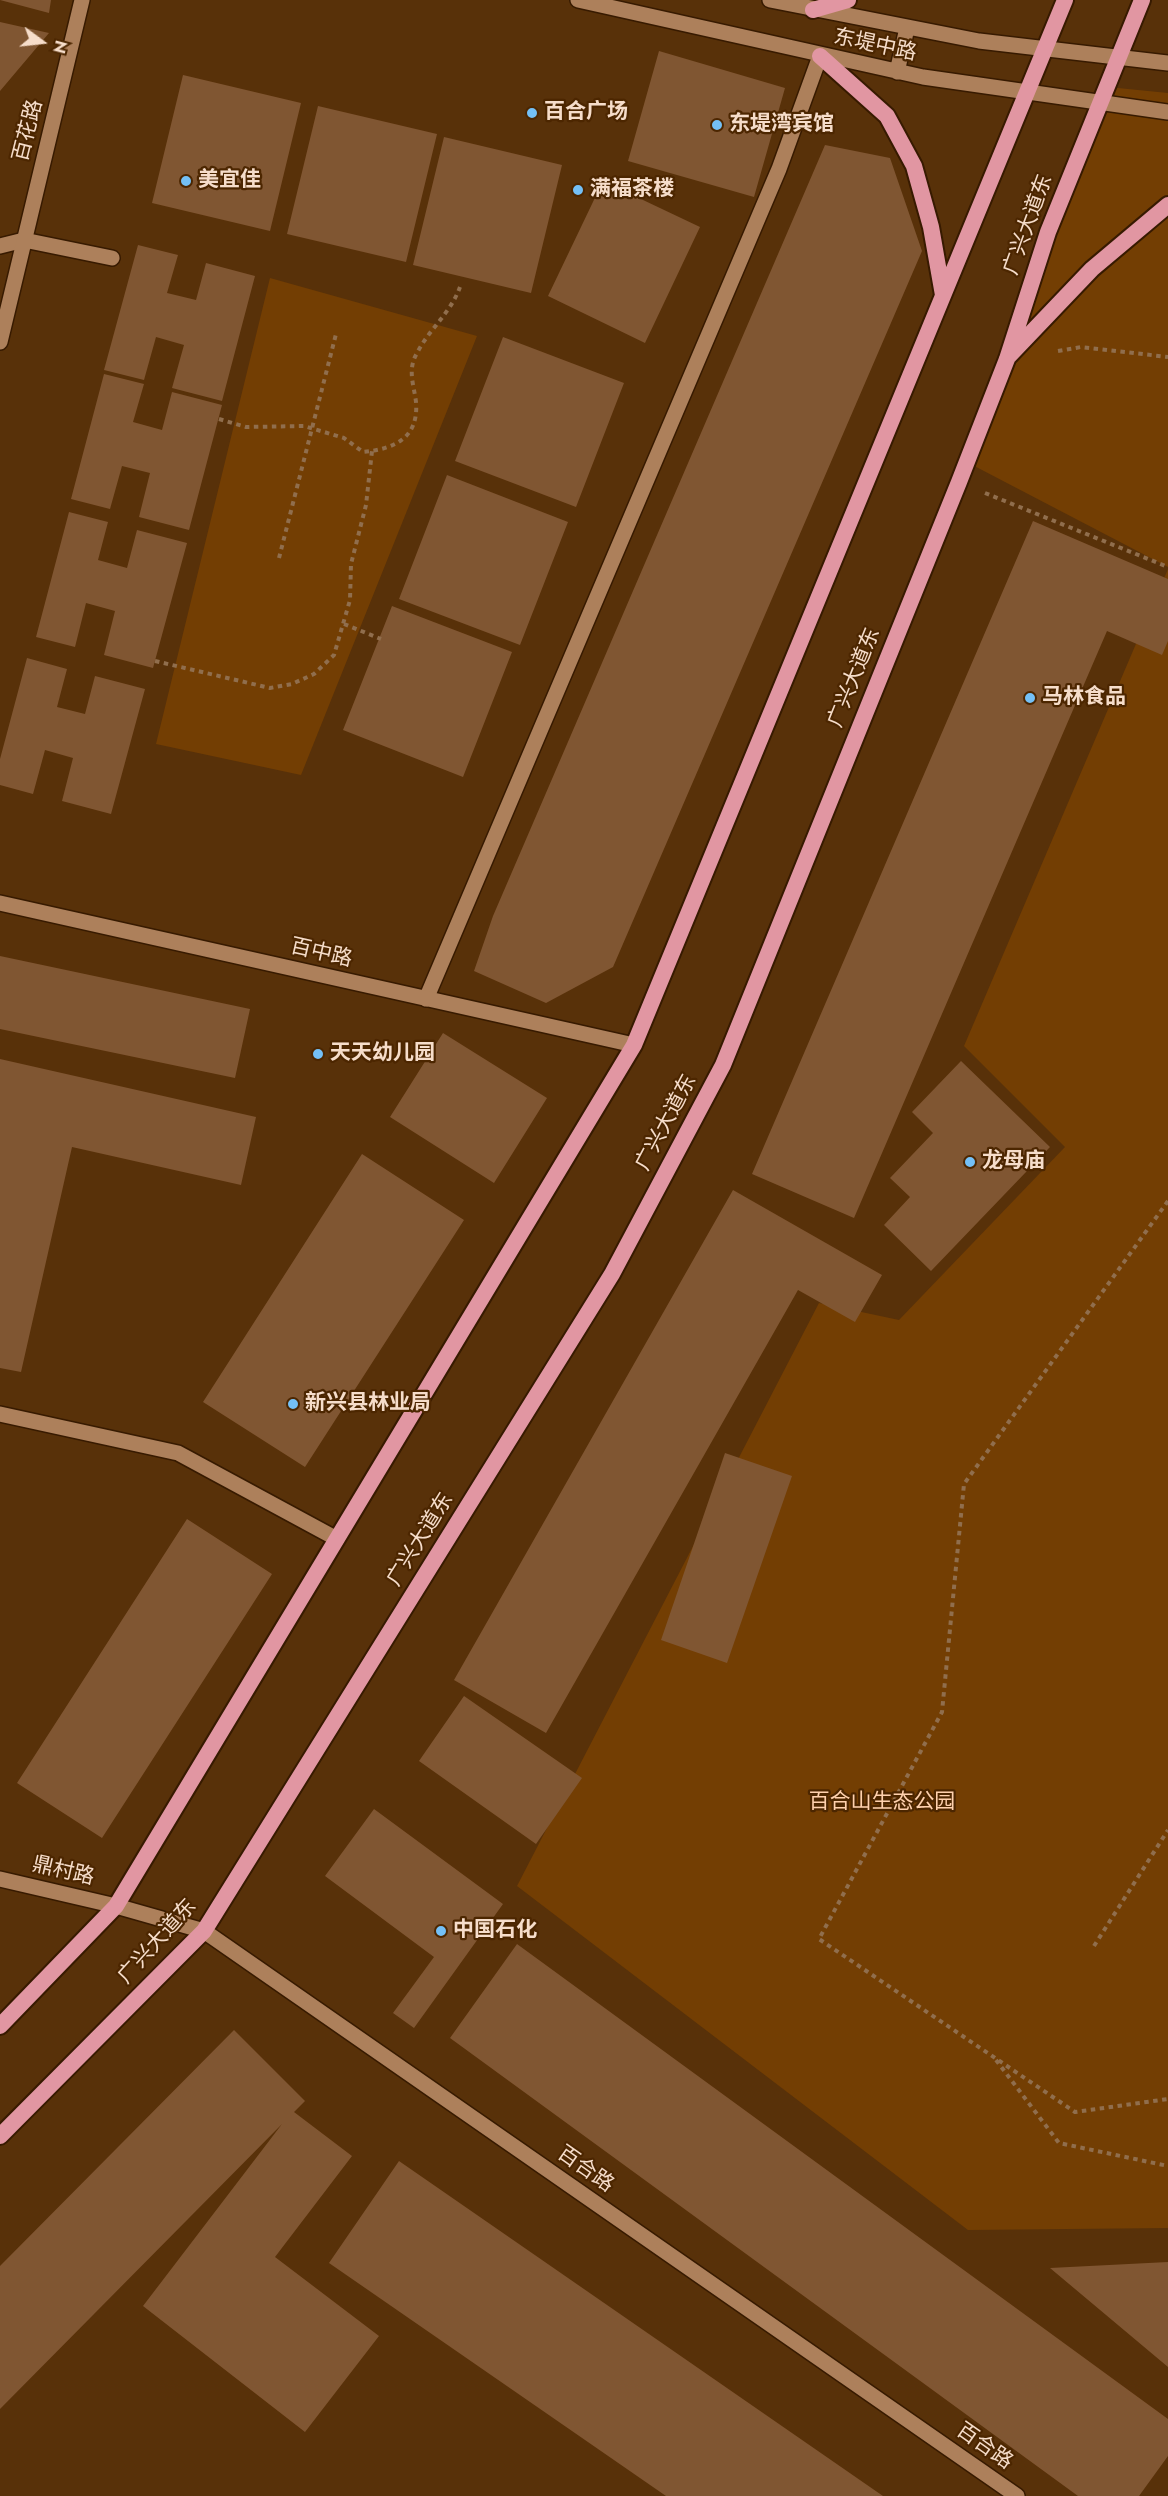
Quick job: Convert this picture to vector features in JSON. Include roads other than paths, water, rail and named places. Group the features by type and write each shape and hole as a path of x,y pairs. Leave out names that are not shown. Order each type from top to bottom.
{"highway":[{"path":"813,10 848,0"},
{"path":"0,2026 116,1906 634,1045 1065,0"},
{"name":"广兴大道东","path":"0,2136 204,1931 612,1274 723,1065 959,482 1007,359 1048,232 1142,0"},
{"path":"820,56 887,116 915,166 931,227 943,296"},
{"path":"1007,359 1092,269 1168,205"}],"street":[{"name":"百花路","path":"0,342 82,0"},
{"name":"东堤中路","path":"578,0 897,72 1026,93 1168,112"},
{"name":"东堤中路","path":"770,0 907,28 1044,50 1168,63"},
{"path":"897,72 907,28"},
{"path":"426,999 779,169 820,56"},
{"path":"0,246 24,240 112,258"},
{"name":"百中路","path":"0,903 634,1045"},
{"path":"0,1414 178,1453 337,1539"},
{"name":"鼎村路","path":"0,1879 116,1906"},
{"name":"百合路","path":"116,1906 204,1931 1017,2496"}],"place":[{"name":"百合广场","path":"532,113"},
{"name":"东堤湾宾馆","path":"717,125"},
{"name":"美宜佳","path":"186,181"},
{"name":"满福茶楼","path":"578,190"},
{"name":"马林食品","path":"1030,698"},
{"name":"天天幼儿园","path":"318,1054"},
{"name":"龙母庙","path":"970,1162"},
{"name":"新兴县林业局","path":"293,1404"},
{"name":"中国石化","path":"441,1931"}],"park label":[{"name":"百合山生态公园","path":"882,1803"}]}
